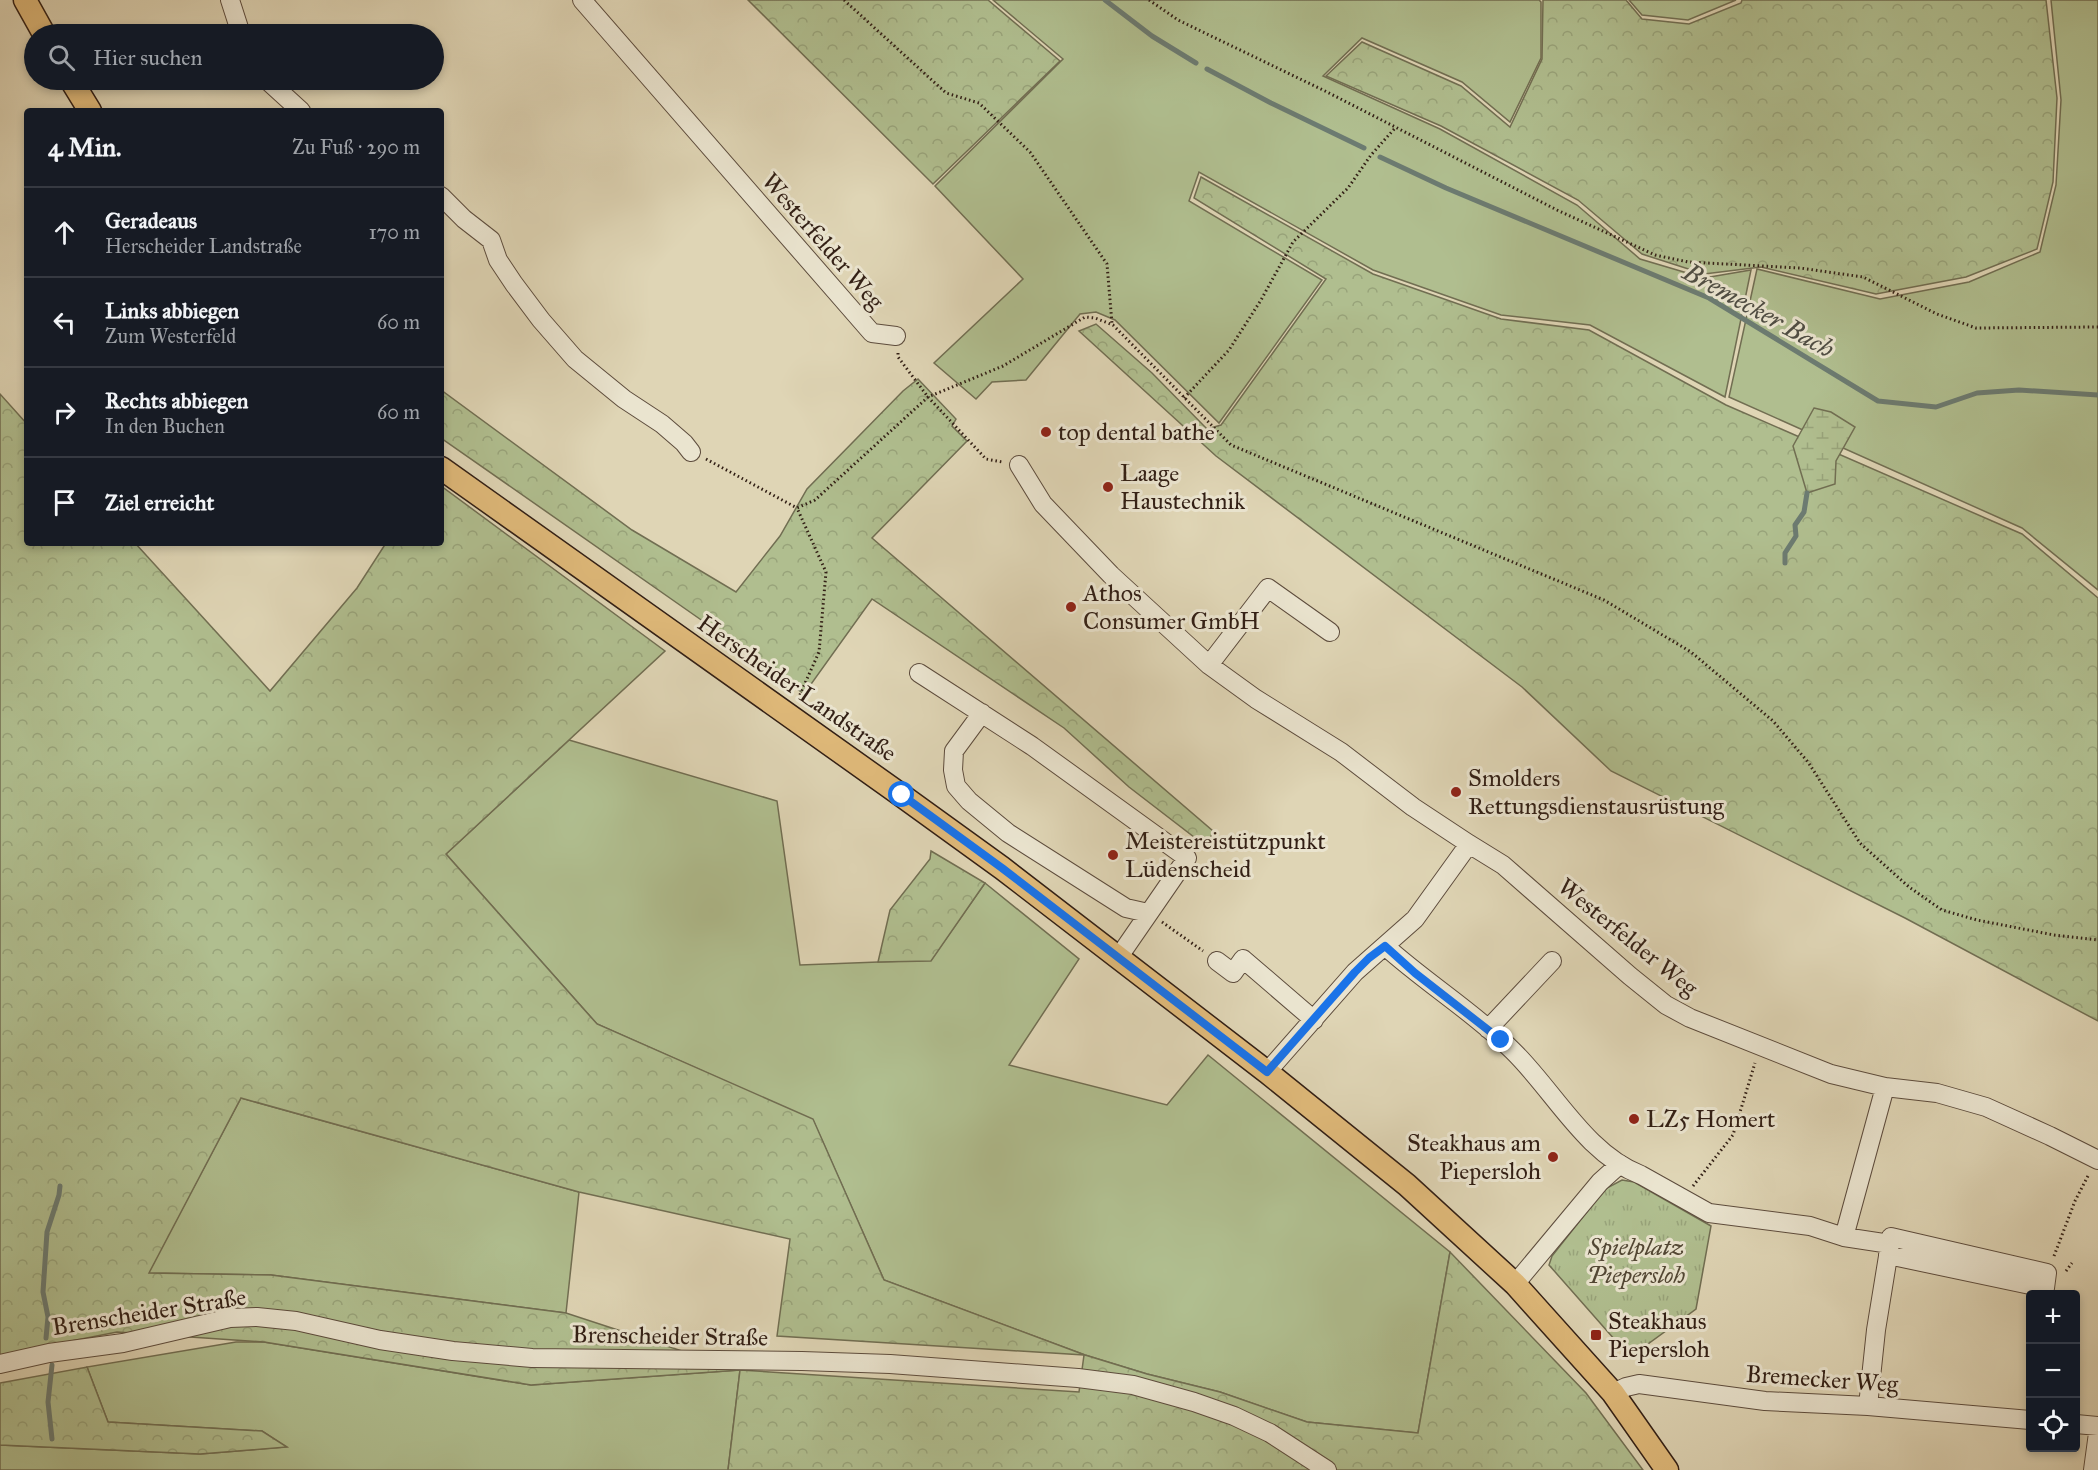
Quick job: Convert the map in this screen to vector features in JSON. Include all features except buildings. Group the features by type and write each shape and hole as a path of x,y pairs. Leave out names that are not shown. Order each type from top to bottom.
{"main road":[{"path":"27,2 39,24"},
{"path":"77,90 88,108"},
{"name":"Herscheider Landstraße","path":"444,470 983,855 1267,1072 1407,1185 1515,1284 1613,1393 1667,1470"}],"street":[{"path":"230,0 238,24"},
{"name":"Westerfelder Weg","path":"582,0 872,333 896,336"},
{"path":"278,90 298,108"},
{"path":"444,199 464,219 491,240 498,261 514,284 575,359 624,399 662,424 691,452"},
{"name":"Westerfelder Weg","path":"1019,465 1043,504 1111,575 1209,665 1256,699 1341,752 1413,807 1468,844 1503,864 1666,1005 1690,1018 1831,1074 1885,1087 1960,1098 1986,1107 2097,1160"},
{"path":"1209,665 1268,588 1330,632"},
{"path":"919,673 1032,746 1187,858 1118,958"},
{"path":"982,713 954,751 953,771 956,786 969,801 1008,833 1126,908 1148,913"},
{"path":"1267,1072 1355,972 1415,919 1468,844"},
{"path":"1385,946 1415,973 1514,1052 1547,1088 1567,1115 1605,1153 1620,1164 1708,1213 1810,1226 1889,1249"},
{"path":"1217,961 1233,973 1243,959 1314,1020"},
{"path":"1488,1029 1552,961"},
{"path":"1844,1237 1885,1087"},
{"path":"1515,1284 1600,1182 1620,1164"},
{"path":"1868,1407 1891,1237 2047,1273"},
{"name":"Brenscheider Straße","path":"0,1364 49,1353 123,1343 230,1318 257,1317 296,1321 380,1340 453,1351 532,1358 890,1364 1067,1377 1133,1385 1224,1413 1269,1433 1327,1470"},
{"name":"Bremecker Weg","path":"1613,1393 1639,1384 1765,1401 2026,1420"},
{"path":"2080,1424 2098,1426"},
{"path":"2093,1470 2098,1433"}],"path":[{"path":"844,0 946,93 979,103 1030,152 1107,264 1113,325"},
{"path":"1149,0 1178,20 1396,127 1557,210 1655,255 1688,261 1800,268 1863,277 1937,314 1976,328 2098,327"},
{"path":"1184,398 1229,350 1261,300 1293,242 1348,188 1371,155 1396,127"},
{"path":"797,507 815,500 928,397 1003,366 1084,317 1095,318 1113,325 1231,445 1604,600 1691,652 1773,720 1808,762 1860,843 1909,887 1942,910 1977,920 2054,935 2098,940"},
{"name":"Westerfelder Weg","path":"896,336 898,357 928,397 986,459 1019,465"},
{"path":"691,452 720,465 797,507 826,572 819,652 803,684 792,718"},
{"path":"1148,913 1217,961"},
{"path":"1682,1198 1733,1135 1760,1047"},
{"path":"2047,1273 2075,1201 2097,1160"}],"green space":[{"path":"748,0 988,0 1060,61 933,184"},
{"path":"993,0 1539,0 1541,2 1541,58 1510,122 1462,82 1362,38 1323,76 1440,129 1577,205 1640,259 1704,278 1751,270 1725,397 1590,325 1501,315 1373,270 1199,172 1189,201 1322,280 1219,423 1115,320 1096,312 1080,314 1026,380 992,382 976,399 934,363 1023,279 935,186 1063,59"},
{"path":"1543,0 1626,0 1642,19 1689,24 1741,3 1742,0 2046,0 2057,98 2053,182 2037,249 1966,277 1876,294 1761,267 1704,274 1642,254 1578,200 1441,126 1326,76 1362,42 1461,86 1510,127 1542,59"},
{"path":"1629,0 1736,0 1688,20 1642,15"},
{"path":"2051,0 2098,0 2098,590 2022,528 1729,397 1757,269 1880,299 1969,282 2040,252 2056,185 2061,100"},
{"path":"1201,177 1373,274 1501,319 1589,330 1726,405 2022,534 2098,598 2098,1021 1905,918 1611,771 1522,687 1216,456 1079,331 1096,324 1152,373 1207,429 1221,425 1326,279 1194,198"},
{"path":"918,379 956,419 952,426 967,441 872,538 1213,831 1207,847 1129,787 1064,728 872,599 804,694 444,440 444,392 632,530 736,592 780,536 807,489 903,391"},
{"path":"0,394 24,421 24,546 138,546 270,691 357,588 384,546 444,546 444,488 665,651 446,854 597,1024 813,1119 884,1280 1085,1355 1147,1374 1220,1392 1307,1422 1418,1433 1450,1252 1586,1393 1643,1470 728,1470 740,1370 531,1385 264,1342 117,1332 0,1355","holes":["241,1098 579,1192 790,1239 777,1336 1084,1355 1079,1392 740,1370 566,1313 271,1275 149,1273"]},
{"path":"1814,408 1831,412 1855,427 1836,461 1835,484 1807,493 1793,446"},
{"path":"569,740 777,801 800,965 931,960 985,883 1079,959 1009,1065 1167,1105 1208,1055 1450,1252 1418,1433 1307,1422 1220,1392 1147,1374 1085,1355 884,1280 813,1120 597,1024 446,854"},
{"path":"931,851 985,883 931,961 878,962 890,910 930,859"},
{"path":"241,1098 579,1192 566,1313 271,1275 148,1273"},
{"name":"Spielplatz Piepersloh","path":"1622,1180 1634,1182 1711,1226 1696,1309 1630,1357 1549,1265 1552,1256 1605,1189"},
{"path":"236,1342 264,1342 531,1385 740,1370 728,1470 0,1470 0,1445 200,1454 286,1447 262,1431 108,1422 87,1367"},
{"path":"87,1367 108,1422 262,1431 287,1447 200,1454 0,1445 0,1383"}],"waterway":[{"name":"Bremecker Bach","path":"1105,0 1152,36 1196,63"},
{"name":"Bremecker Bach","path":"1207,69 1364,148"},
{"name":"Bremecker Bach","path":"1380,157 1446,188 1709,298 1878,401 1936,407 1977,393 2019,390 2098,395"},
{"path":"1785,563 1785,553 1796,536 1795,525 1804,512 1807,493"},
{"path":"46,1338 48,1317 43,1292 47,1232 60,1186"},
{"path":"52,1365 48,1402 52,1439"}],"place":[{"name":"top dental bathe","path":"1046,432"},
{"name":"Laage Haustechnik","path":"1108,487"},
{"name":"Athos Consumer GmbH","path":"1071,607"},
{"name":"Smolders Rettungsdienstausrüstung","path":"1456,792"},
{"name":"Meistereistützpunkt Lüdenscheid","path":"1113,855"},
{"name":"LZ5 Homert","path":"1634,1119"},
{"name":"Steakhaus am Piepersloh","path":"1553,1157"},
{"name":"Steakhaus Piepersloh","path":"1596,1335"}],"route":[{"path":"902,795 1002,868 1267,1072 1355,972 1385,946 1415,973 1501,1040"}]}
